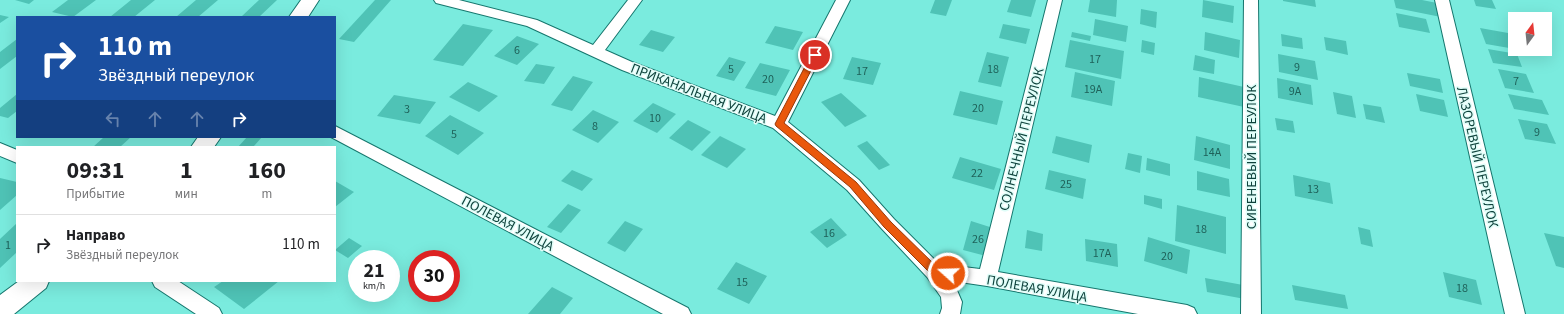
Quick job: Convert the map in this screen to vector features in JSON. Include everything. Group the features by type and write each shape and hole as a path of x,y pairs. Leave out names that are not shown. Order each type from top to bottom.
{"street":[{"path":"299,16 310,0"},
{"name":"ПРИКАНАЛЬНАЯ УЛИЦА","path":"441,0 532,23 627,66 779,124 853,185 888,224 934,271"},
{"path":"596,52 635,0"},
{"path":"779,124 843,0"},
{"name":"СОЛНЕЧНЫЙ ПЕРЕУЛОК","path":"987,278 1055,0"},
{"name":"СИРЕНЕВЫЙ ПЕРЕУЛОК","path":"1251,0 1251,314"},
{"name":"ЛАЗОРЕВЫЙ ПЕРЕУЛОК","path":"1442,0 1515,314"},
{"name":"ПОЛЕВАЯ УЛИЦА","path":"336,133 681,314"},
{"path":"203,146 209,138"},
{"path":"0,149 16,157"},
{"path":"934,271 948,287 953,308 950,314"},
{"name":"ПОЛЕВАЯ УЛИЦА","path":"934,271 987,278 1042,290 1187,314"},
{"path":"0,310 36,282"},
{"path":"164,282 212,314"}],"building":[{"path":"15,0 34,0 29,4"},
{"path":"68,0 96,0 74,16 52,12"},
{"path":"131,0 155,0 135,16 111,16"},
{"path":"196,0 218,0 199,16 177,16"},
{"path":"259,0 277,0 260,16 242,16"},
{"path":"375,0 391,0 354,42 339,39"},
{"path":"935,0 952,0 946,16 930,13"},
{"path":"1011,0 1036,0 1031,17 1007,12"},
{"path":"1090,0 1117,0 1116,17 1088,12"},
{"path":"1203,0 1234,6 1233,23 1202,17"},
{"path":"1315,0 1316,7 1283,1"},
{"path":"1394,0 1422,0 1437,3 1441,17 1396,8"},
{"path":"1474,0 1492,0 1496,9 1476,6"},
{"path":"1141,9 1157,12 1156,28 1140,24"},
{"path":"1396,13 1426,19 1430,33 1399,27"},
{"path":"0,15 9,17 0,23"},
{"path":"1095,19 1128,26 1126,42 1093,35"},
{"path":"463,24 493,30 463,66 433,60"},
{"path":"1003,24 1030,29 1026,44 999,38"},
{"path":"775,26 803,32 793,50 765,43"},
{"path":"1480,28 1508,33 1508,48 1486,44"},
{"path":"651,30 675,37 663,52 639,45"},
{"path":"1072,32 1091,36 1090,41 1071,37"},
{"path":"1205,32 1240,40 1239,58 1204,50"},
{"path":"1281,34 1302,38 1303,49 1282,46"},
{"path":"517,36 539,44 517,65 494,56"},
{"path":"1324,37 1346,41 1348,55 1326,50"},
{"path":"16,40 16,57 0,69 0,52"},
{"path":"1070,40 1124,51 1121,79 1065,67"},
{"path":"1142,40 1155,43 1154,55 1141,52"},
{"path":"1488,49 1508,52 1508,56 1518,56 1522,67 1493,63"},
{"path":"987,52 1009,57 1001,87 978,82"},
{"path":"1278,54 1315,61 1318,80 1279,72"},
{"path":"1195,55 1215,60 1214,74 1193,70"},
{"path":"729,57 746,62 734,81 716,76"},
{"path":"852,57 881,63 873,85 843,79"},
{"path":"760,63 790,70 776,96 745,88"},
{"path":"536,64 555,67 544,84 524,81"},
{"path":"1498,69 1526,74 1534,93 1505,88"},
{"path":"1075,72 1115,81 1112,106 1071,97"},
{"path":"1407,73 1440,79 1443,93 1410,86"},
{"path":"573,76 593,82 572,111 551,105"},
{"path":"1199,77 1244,87 1244,107 1198,97"},
{"path":"1277,78 1311,85 1313,105 1278,98"},
{"path":"468,82 498,96 479,112 449,97"},
{"path":"960,91 1003,101 997,125 953,115"},
{"path":"1333,92 1352,96 1356,118 1337,114"},
{"path":"841,93 867,116 845,127 821,102"},
{"path":"1416,94 1444,100 1448,117 1420,111"},
{"path":"1508,94 1542,100 1549,115 1514,109"},
{"path":"16,95 16,112 8,118 0,116 0,108"},
{"path":"394,95 436,102 420,124 377,116"},
{"path":"653,103 676,114 657,133 633,121"},
{"path":"1363,104 1381,107 1385,123 1366,119"},
{"path":"593,110 619,122 598,143 572,130"},
{"path":"450,115 484,133 458,155 425,136"},
{"path":"1275,118 1293,121 1295,133 1277,130"},
{"path":"1518,119 1547,124 1556,144 1525,139"},
{"path":"688,120 711,132 692,151 669,138"},
{"path":"720,136 746,149 727,168 701,155"},
{"path":"1056,136 1092,145 1089,163 1052,153"},
{"path":"1196,136 1230,145 1230,169 1194,160"},
{"path":"103,138 130,138 121,146 94,146"},
{"path":"246,138 261,138 254,146 239,146"},
{"path":"867,141 890,165 879,170 857,146"},
{"path":"1128,153 1142,156 1140,173 1125,169"},
{"path":"960,157 1001,169 994,190 952,178"},
{"path":"1147,158 1170,164 1170,176 1146,170"},
{"path":"572,170 593,179 582,191 561,181"},
{"path":"1049,170 1086,179 1083,199 1045,189"},
{"path":"1197,171 1229,179 1230,197 1197,190"},
{"path":"1293,175 1330,183 1333,204 1295,196"},
{"path":"0,178 16,182 16,196 0,210"},
{"path":"336,182 354,192 336,206"},
{"path":"1144,195 1162,199 1162,209 1144,204"},
{"path":"568,204 581,210 561,233 547,227"},
{"path":"1177,205 1226,217 1226,254 1175,241"},
{"path":"831,218 847,235 827,248 810,232"},
{"path":"625,221 643,229 625,252 607,243"},
{"path":"971,221 993,228 986,256 963,250"},
{"path":"16,224 16,253 0,268 0,239"},
{"path":"1358,227 1370,230 1373,247 1361,244"},
{"path":"1027,230 1043,234 1042,251 1025,248"},
{"path":"1544,233 1564,237 1564,268 1556,266"},
{"path":"1148,237 1190,250 1187,274 1144,261"},
{"path":"349,238 362,246 357,250 348,250 348,258 336,251"},
{"path":"1085,239 1117,244 1118,267 1086,261"},
{"path":"736,262 767,276 749,304 717,289"},
{"path":"1443,272 1476,280 1482,305 1449,297"},
{"path":"1205,278 1243,285 1245,299 1207,292"},
{"path":"222,282 278,282 244,309 214,287"},
{"path":"1292,285 1345,295 1348,309 1295,300"},
{"path":"552,287 573,298 560,314 528,314"}],"route":[{"path":"815,55 779,124 853,185 888,224 934,271 948,273"}]}
